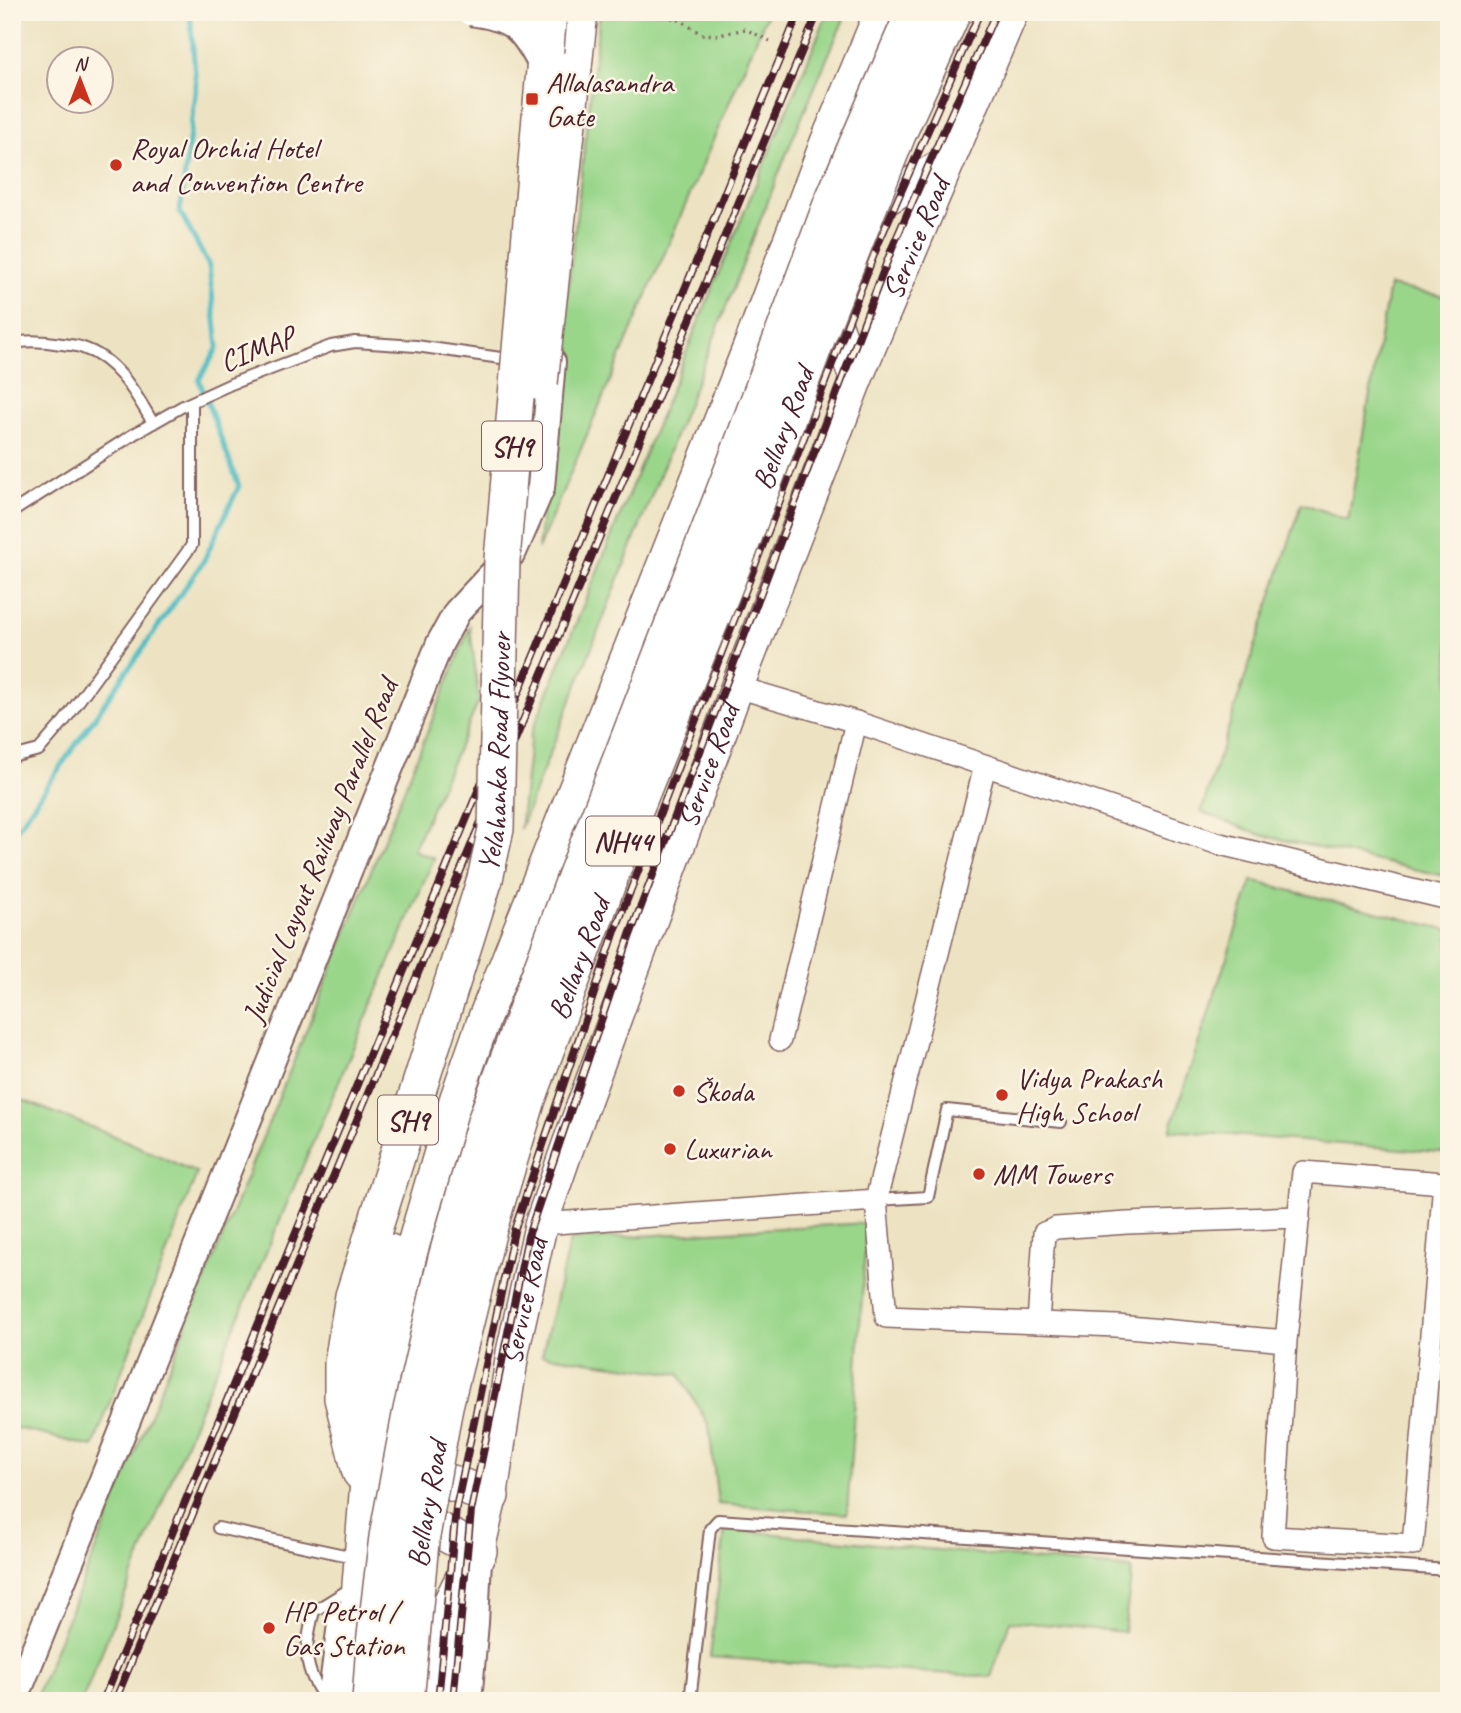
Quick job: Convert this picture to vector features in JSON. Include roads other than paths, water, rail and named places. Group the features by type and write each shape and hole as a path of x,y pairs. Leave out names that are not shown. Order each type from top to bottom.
{"highway":[{"name":"Bellary Road","path":"371,1701 388,1537 412,1410 447,1258 486,1122 555,932 736,463 833,202 915,12"},
{"name":"Bellary Road","path":"405,1701 420,1542 444,1406 488,1229 527,1099 635,807 739,548 816,339 897,134 952,12"},
{"path":"352,1701 349,1604 364,1477 376,1417"},
{"path":"433,1701 459,1623 478,1552"},
{"path":"349,1604 459,1623"}],"main road":[{"name":"Yelahanka Road Flyover","path":"376,1417 370,1364 378,1298 492,883 496,829 502,560 549,12"},
{"name":"Yelahanka Road Flyover","path":"364,1477 342,1398 342,1363 353,1296 511,829 522,558 580,12"},
{"path":"376,1417 410,1256 456,1100 484,1019 827,141 881,12"},
{"name":"Service Road","path":"478,1552 491,1496 513,1350 541,1224 611,1026 737,687 856,379 1012,12"},
{"path":"827,141 821,178 822,201 834,214 848,217 876,205 947,162"},
{"path":"751,340 779,309 794,299 814,300 831,310 856,379"},
{"name":"SH9","path":"376,1417 397,1453 422,1470 491,1496"},
{"path":"364,1477 406,1513 478,1552"}],"street":[{"path":"470,12 496,15 517,27 526,36 543,67"},
{"path":"483,584 504,359 531,12"},
{"name":"Judicial Layout Railway Parallel Road","path":"14,1701 440,643 457,612 513,552 541,488 588,12"},
{"path":"737,687 856,722 1216,843 1449,899"},
{"path":"780,1041 856,722"},
{"path":"985,766 876,1200 886,1317 1117,1326 1286,1341"},
{"path":"1303,1172 1444,1183 1413,1545 1273,1537 1286,1341 1303,1172"},
{"path":"541,1224 876,1200"},
{"path":"1038,1323 1042,1240 1044,1233 1056,1228 1298,1217"},
{"path":"329,1701 349,1604 349,1556 364,1477"},
{"path":"459,1623 468,1701"}],"lane":[{"path":"12,343 51,342 84,348 110,364 127,380 153,423"},
{"name":"CIMAP","path":"12,512 153,423 192,402 231,384 331,346 355,342 416,346 551,366"},
{"path":"12,757 39,750 65,720 192,545 192,402"},
{"path":"876,1200 928,1197 947,1110 1061,1122"},
{"path":"690,1701 710,1528 718,1520 1449,1570"},
{"path":"218,1528 349,1556"}],"waterway":[{"path":"12,836 203,562 239,486 199,380 218,347 209,266 180,212 196,86 190,12"}],"railway":[{"path":"103,1701 799,12"},
{"path":"115,1701 818,12"},
{"path":"438,1701 456,1508 514,1231 615,931 878,244 980,12"},
{"path":"453,1701 471,1511 528,1236 630,935 893,246 996,12"}],"place":[{"name":"Allalasandra Gate","path":"532,99"},
{"name":"Royal Orchid Hotel and Convention Centre","path":"116,165"},
{"name":"Škoda","path":"679,1091"},
{"name":"Vidya Prakash High School","path":"1002,1095"},
{"name":"Luxurian","path":"670,1149"},
{"name":"MM Towers","path":"979,1174"},
{"name":"HP Petrol / Gas Station","path":"269,1628"}]}
